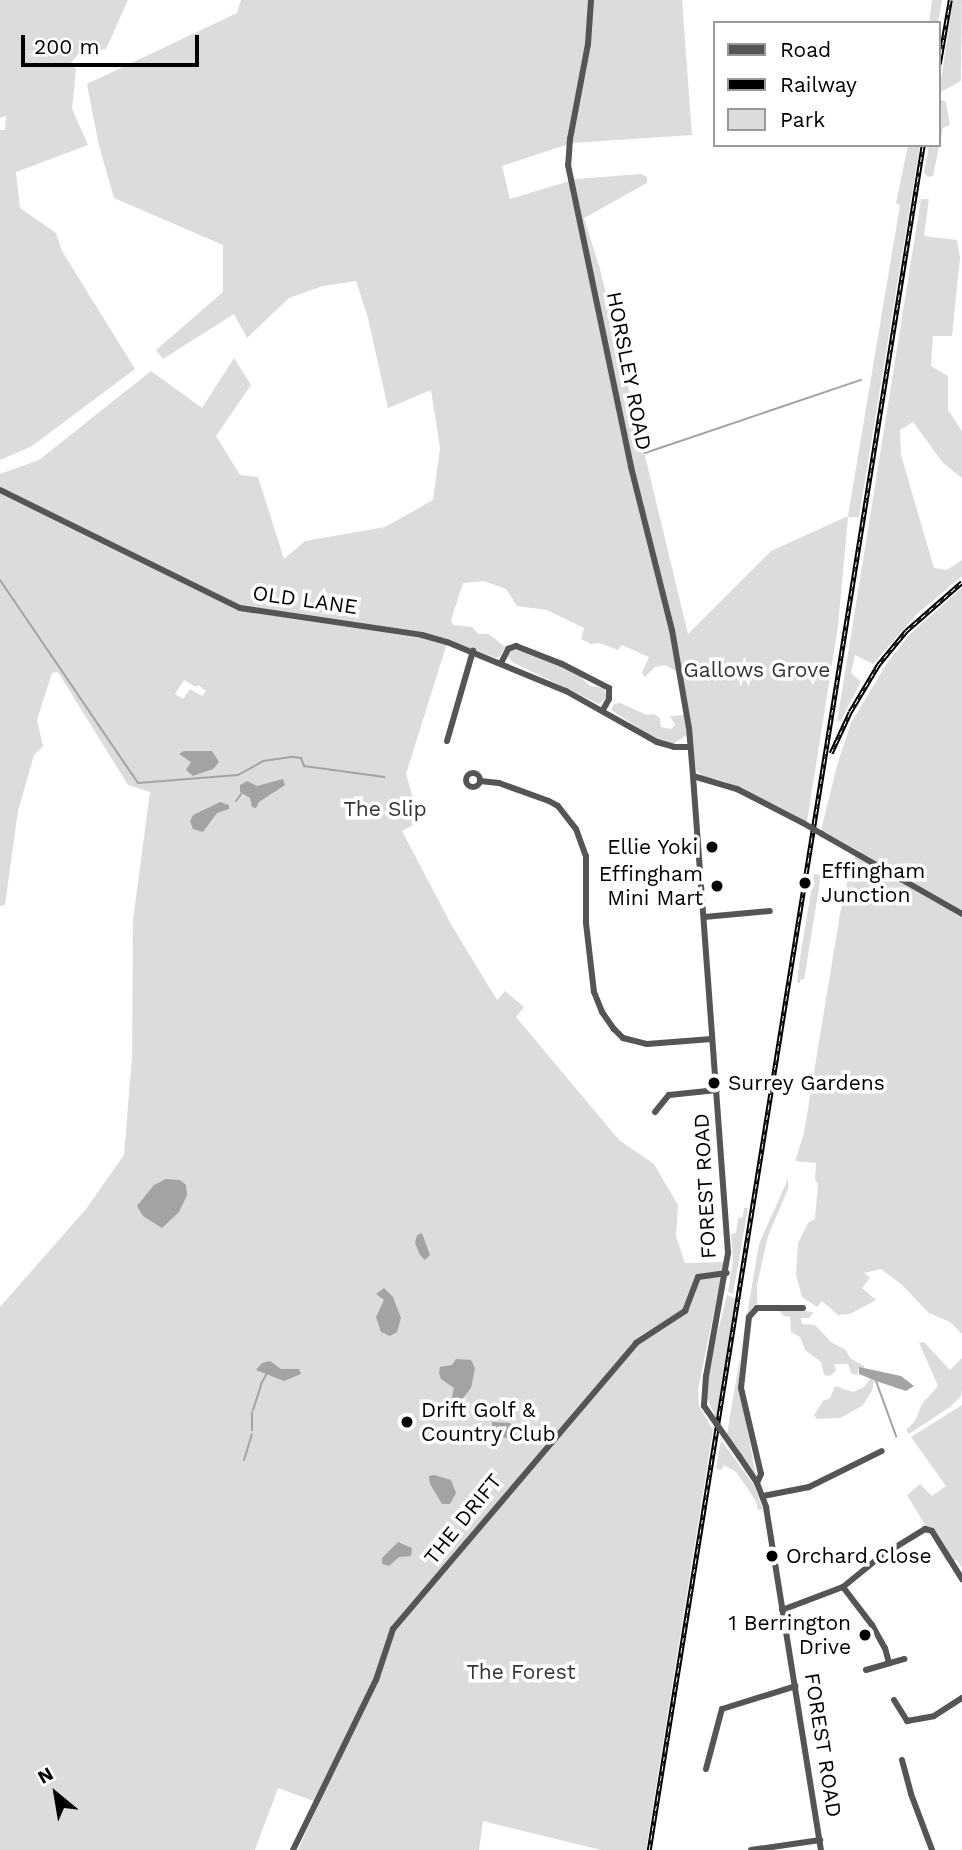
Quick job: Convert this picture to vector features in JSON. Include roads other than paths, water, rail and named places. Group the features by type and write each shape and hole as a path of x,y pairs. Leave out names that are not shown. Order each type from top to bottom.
{"street":[{"name":"HORSLEY ROAD","path":"591,0 588,44 570,139 568,165 631,467 672,630 690,747"},
{"name":"OLD LANE","path":"0,490 240,608 422,635 501,663 603,710 664,745 690,747"},
{"path":"501,663 508,649 516,646 562,664 609,688 610,699 603,710"},
{"path":"447,741 473,651"},
{"name":"FOREST ROAD","path":"690,747 726,1195 727,1273 706,1376 704,1406 757,1483 762,1496 796,1686 821,1850"},
{"path":"693,776 737,789 803,823 962,914"},
{"path":"480,781 499,783 550,801 558,806 576,829 586,856 586,923 594,992 614,1029 624,1038 647,1044 712,1039"},
{"path":"694,787 710,782"},
{"path":"704,916 770,911"},
{"path":"655,1112 669,1095 717,1090"},
{"name":"THE DRIFT","path":"293,1850 376,1680 393,1629 636,1343 685,1311 698,1276 727,1273"},
{"path":"757,1483 761,1474 741,1388 749,1317 754,1309 760,1307 803,1308"},
{"path":"762,1496 809,1487 882,1451"},
{"path":"782,1609 843,1587 881,1556 925,1529 932,1531 962,1579"},
{"path":"843,1587 872,1625 885,1647 889,1664"},
{"path":"866,1670 904,1660"},
{"path":"706,1769 722,1709 796,1686"},
{"path":"894,1700 907,1721 931,1717 962,1698"},
{"path":"902,1760 911,1794 932,1850"},
{"path":"751,1850 820,1840"}],"waterway":[{"path":"645,453 861,380"},
{"path":"0,580 138,783 238,775 263,761 293,757 301,758 304,766 384,777"},
{"path":"236,801 241,794"},
{"path":"261,1384 267,1373"},
{"path":"876,1381 896,1436"},
{"path":"253,1410 261,1385"},
{"path":"252,1412 252,1430"},
{"path":"244,1460 252,1434"}],"railway":[{"path":"941,52 950,0"},
{"path":"649,1850 923,147"},
{"path":"831,753 850,712 878,665 906,631 962,582"}],"place":[{"name":"Ellie Yoki","path":"712,847"},
{"name":"Effingham Junction","path":"805,883"},
{"name":"Effingham Mini Mart","path":"717,886"},
{"name":"Surrey Gardens","path":"714,1083"},
{"name":"Drift Golf & Country Club","path":"407,1422"},
{"name":"Orchard Close","path":"772,1556"},
{"name":"1 Berrington Drive","path":"865,1635"}],"park label":[{"name":"Gallows Grove","path":"757,670"},
{"name":"The Slip","path":"385,809"},
{"name":"The Forest","path":"521,1672"}]}
